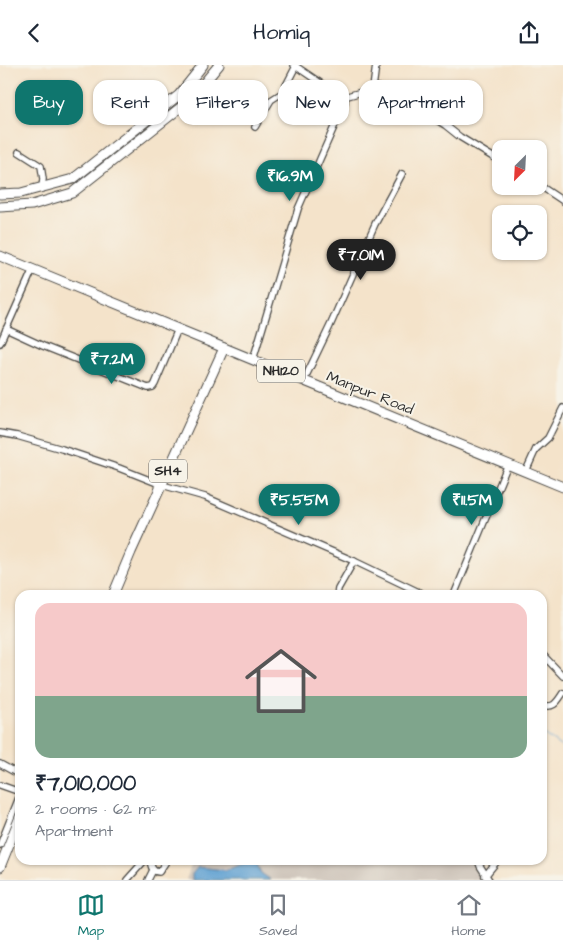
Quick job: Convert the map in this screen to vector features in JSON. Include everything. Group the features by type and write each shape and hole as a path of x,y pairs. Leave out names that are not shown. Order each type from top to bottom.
{"main road":[{"path":"0,194 21,193 73,179 179,95 203,65"},
{"path":"0,207 32,205 72,193 190,100 219,65"},
{"name":"Manpur Road","path":"0,256 563,487"},
{"name":"SH4","path":"115,590 224,348"},
{"path":"0,867 15,830"}],"street":[{"path":"374,80 376,65"},
{"path":"255,127 271,100 282,93 295,66 316,80"},
{"path":"253,360 298,209 336,125"},
{"path":"445,125 460,137 492,157"},
{"path":"19,152 41,166 42,188"},
{"path":"304,380 376,225 402,174"},
{"path":"548,191 563,201"},
{"path":"0,343 33,269"},
{"path":"6,329 42,346 148,388 153,387 155,384 178,329"},
{"path":"526,471 536,449 548,438 563,408"},
{"path":"0,433 62,449 162,485 205,497 354,561 415,590"},
{"path":"456,590 508,464"},
{"path":"338,590 354,561"},
{"path":"547,659 563,676"},
{"path":"547,707 556,704 563,693"},
{"path":"0,764 15,772"},
{"path":"0,785 15,791"},
{"path":"0,845 15,806"},
{"path":"127,880 140,865"},
{"path":"151,865 154,870 160,872 164,865"},
{"path":"480,865 487,878"},
{"path":"487,878 495,865"},
{"path":"148,880 154,870"}],"shaded area":[{"path":"473,865 483,880 186,880 191,866"}],"water":[{"path":"240,865 257,865 261,873 271,880 192,880 192,874 198,867 226,870"}],"waterway":[{"path":"547,737 563,748"}]}
